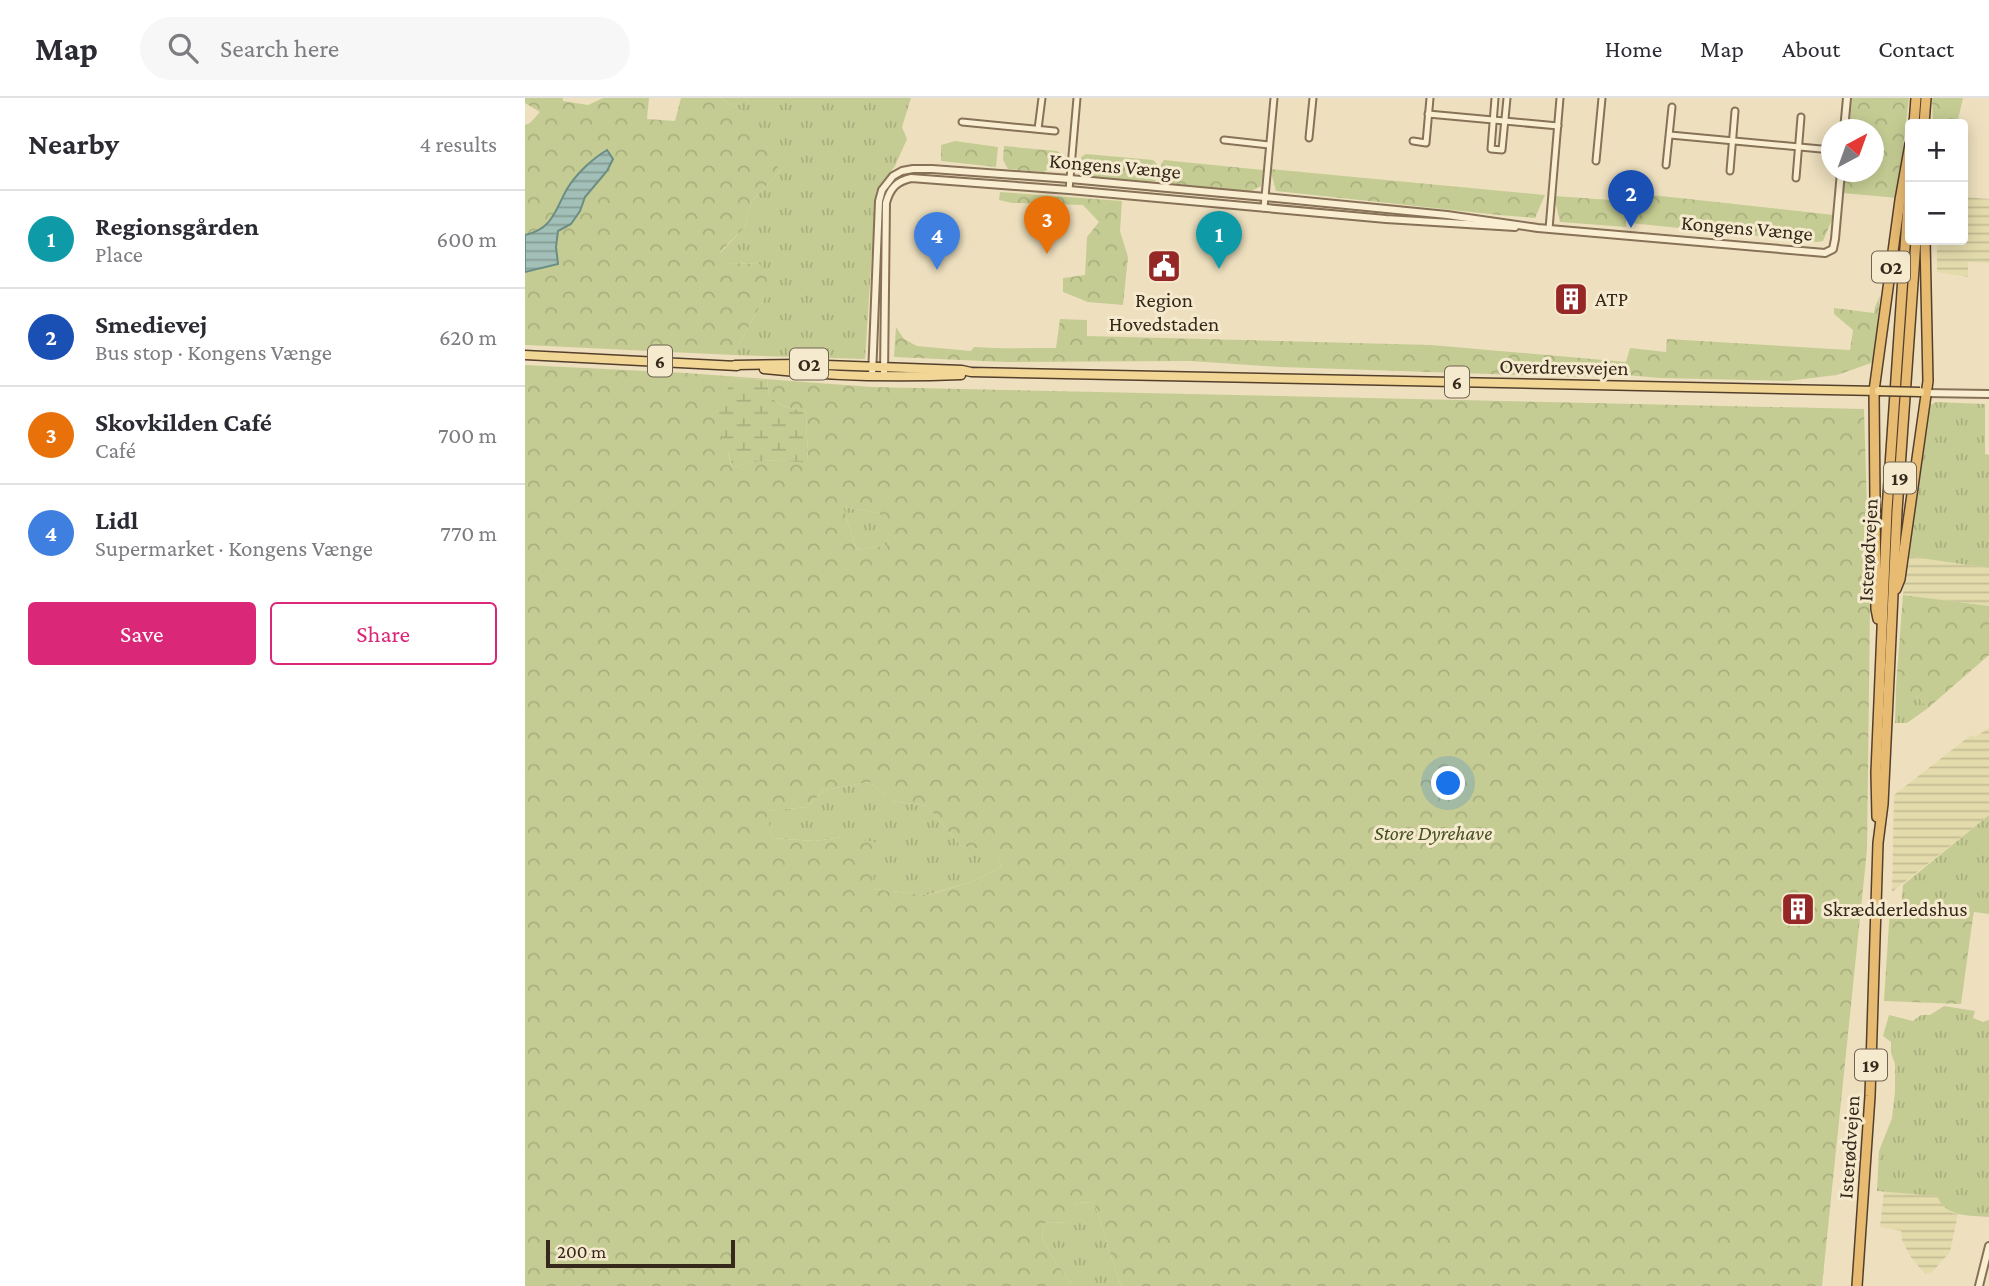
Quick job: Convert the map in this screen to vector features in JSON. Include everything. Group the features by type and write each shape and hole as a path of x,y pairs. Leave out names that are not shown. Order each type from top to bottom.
{"highway":[{"path":"1914,119 1916,98"},
{"path":"1924,119 1926,98"},
{"name":"O2","path":"1876,391 1905,175"},
{"name":"Isterødvejen","path":"1857,1286 1870,1096 1881,634 1910,182"},
{"name":"Isterødvejen","path":"1878,843 1883,804 1916,245"},
{"path":"1893,598 1900,579 1923,392 1928,381 1925,245"},
{"path":"1876,391 1876,609 1881,634"}],"main road":[{"name":"Overdrevsvejen","path":"525,355 735,365 872,366 884,371 922,377 971,372 1923,392"},
{"name":"Overdrevsvejen","path":"735,365 799,373 872,376 884,371"}],"street":[{"path":"1038,129 1042,98"},
{"path":"1069,190 1077,98"},
{"path":"1264,208 1274,98"},
{"path":"1310,138 1313,98"},
{"path":"1413,141 1426,143 1430,98"},
{"path":"1495,98 1491,149 1502,150 1507,98"},
{"path":"1549,229 1560,98"},
{"path":"1596,161 1602,98"},
{"path":"1845,119 1847,98"},
{"path":"1666,165 1672,107"},
{"path":"1730,171 1735,111"},
{"path":"1429,114 1558,126"},
{"path":"1796,178 1801,117"},
{"path":"962,122 1055,131"},
{"path":"1670,135 1821,149"},
{"path":"1224,141 1269,145"},
{"name":"Kongens Vænge","path":"872,376 879,201 882,190 893,176 902,171 932,169 1070,179 1447,215 1538,228 1825,253 1833,249 1840,182"},
{"name":"Kongens Vænge","path":"884,371 886,203 893,187 901,180 911,178 1484,226 1538,228"},
{"name":"Overdrevsvejen","path":"1923,392 1989,394"},
{"path":"1979,1286 1989,1246"}],"shaded area":[{"path":"1968,197 1989,199 1989,263 1968,262 1968,277 1937,272 1937,245 1968,245"},
{"path":"1906,556 1989,568 1989,606 1903,595"},
{"path":"1989,728 1989,815 1892,892 1894,795 1971,735 1975,737"},
{"path":"1884,1191 1938,1196 1952,1213 1958,1214 1950,1252 1932,1272 1925,1274 1910,1256 1902,1240 1901,1231 1880,1227"}],"green space":[{"path":"525,98 563,98 563,101 588,105 603,98 649,98 647,119 675,121 681,98 721,98 740,110 752,123 780,171 752,201 745,227 720,252 729,263 760,264 767,276 766,295 733,355 525,345 525,272 539,270 556,247 558,230 571,224 580,212 585,198 595,184 597,156 569,186 548,225 525,235 525,125 540,112 525,103"},
{"path":"721,98 911,98 902,127 907,139 895,166 876,191 865,359 733,355 766,295 760,264 729,263 720,253 745,227 752,201 780,171 752,123 740,110"},
{"path":"1852,98 1909,98 1897,198 1843,193 1844,182 1884,182 1884,119 1850,119"},
{"path":"1932,98 1963,98 1958,119 1933,119"},
{"path":"955,141 998,147 996,167 941,161 941,145"},
{"path":"1004,146 1057,151 1062,154 1044,172 1008,169 1003,160"},
{"path":"1086,154 1153,160 1157,164 1155,182 1091,177 1084,171 1081,157"},
{"path":"1164,160 1263,170 1261,186 1248,193 1161,184 1161,164"},
{"path":"1270,169 1545,195 1535,218 1499,215 1276,191"},
{"path":"1000,192 1122,201 1120,231 1128,257 1123,305 1088,302 1063,292 1063,278 1085,275 1087,237 1099,222 1083,205 1012,203 999,200"},
{"path":"1634,193 1834,215 1823,241 1818,242 1630,223"},
{"path":"1554,196 1626,201 1626,227 1560,222"},
{"path":"1880,296 1874,362 1837,375 1787,381 1660,378 1602,373 1581,377 1281,367 1190,361 1005,362 894,357 896,327 904,339 917,346 971,351 974,347 1056,348 1060,319 1087,320 1087,336 1431,345 1626,362 1630,348 1666,352 1667,339 1850,350 1853,330 1834,314 1834,308 1874,313"},
{"name":"Store Dyrehave","path":"525,365 686,373 872,387 1864,409 1870,610 1867,850 1822,1286 1121,1286 1094,1203 1076,1202 1073,1222 1044,1223 1042,1239 1073,1286 525,1286","holes":["732,378 767,380 769,397 783,406 806,412 808,462 760,461 732,468 718,413","843,507 880,513 889,545 857,550","870,782 892,801 927,806 961,846 997,851 1001,867 974,881 928,895 873,889 875,842 843,837 815,841 772,838 766,811 807,807 824,790"]},
{"path":"732,378 767,380 769,397 783,406 806,412 808,463 760,461 732,468 719,428 718,414"},
{"path":"1936,402 1985,404 1985,454 1989,455 1989,568 1906,556 1929,408"},
{"path":"843,507 881,513 889,545 857,550"},
{"path":"1903,595 1989,606 1989,655 1928,708 1917,696 1912,699 1896,686"},
{"path":"1896,686 1912,698 1917,696 1928,708 1907,723 1895,723"},
{"path":"870,782 892,801 927,806 961,846 997,850 1001,867 974,881 927,895 873,889 843,837 815,841 772,838 765,811 807,807 824,790"},
{"path":"1989,815 1989,914 1974,912 1973,917 1901,909 1903,885"},
{"path":"1890,908 1973,917 1961,1004 1884,1001"},
{"path":"1944,1006 1975,1011 1973,1018 1983,1022 1989,1020 1989,1217 1952,1212 1937,1196 1877,1191 1879,1151 1892,1118 1895,1092 1895,1064 1891,1042 1883,1036 1889,1015 1913,1021"},
{"path":"1076,1202 1094,1203 1121,1286 1073,1286 1042,1239 1044,1223 1072,1222"}],"water":[{"path":"607,150 613,159 607,171 585,197 571,224 558,231 558,264 525,272 525,235 547,223 575,178 590,162"}],"place":[{"name":"Smedievej","path":"1631,228"},
{"name":"Skovkilden Café","path":"1047,254"},
{"name":"Region Hovedstaden","path":"1164,266"},
{"name":"Regionsgården","path":"1219,269"},
{"name":"Lidl","path":"937,270"},
{"name":"ATP","path":"1571,299"},
{"name":"Skrædderledshus","path":"1798,909"}]}
